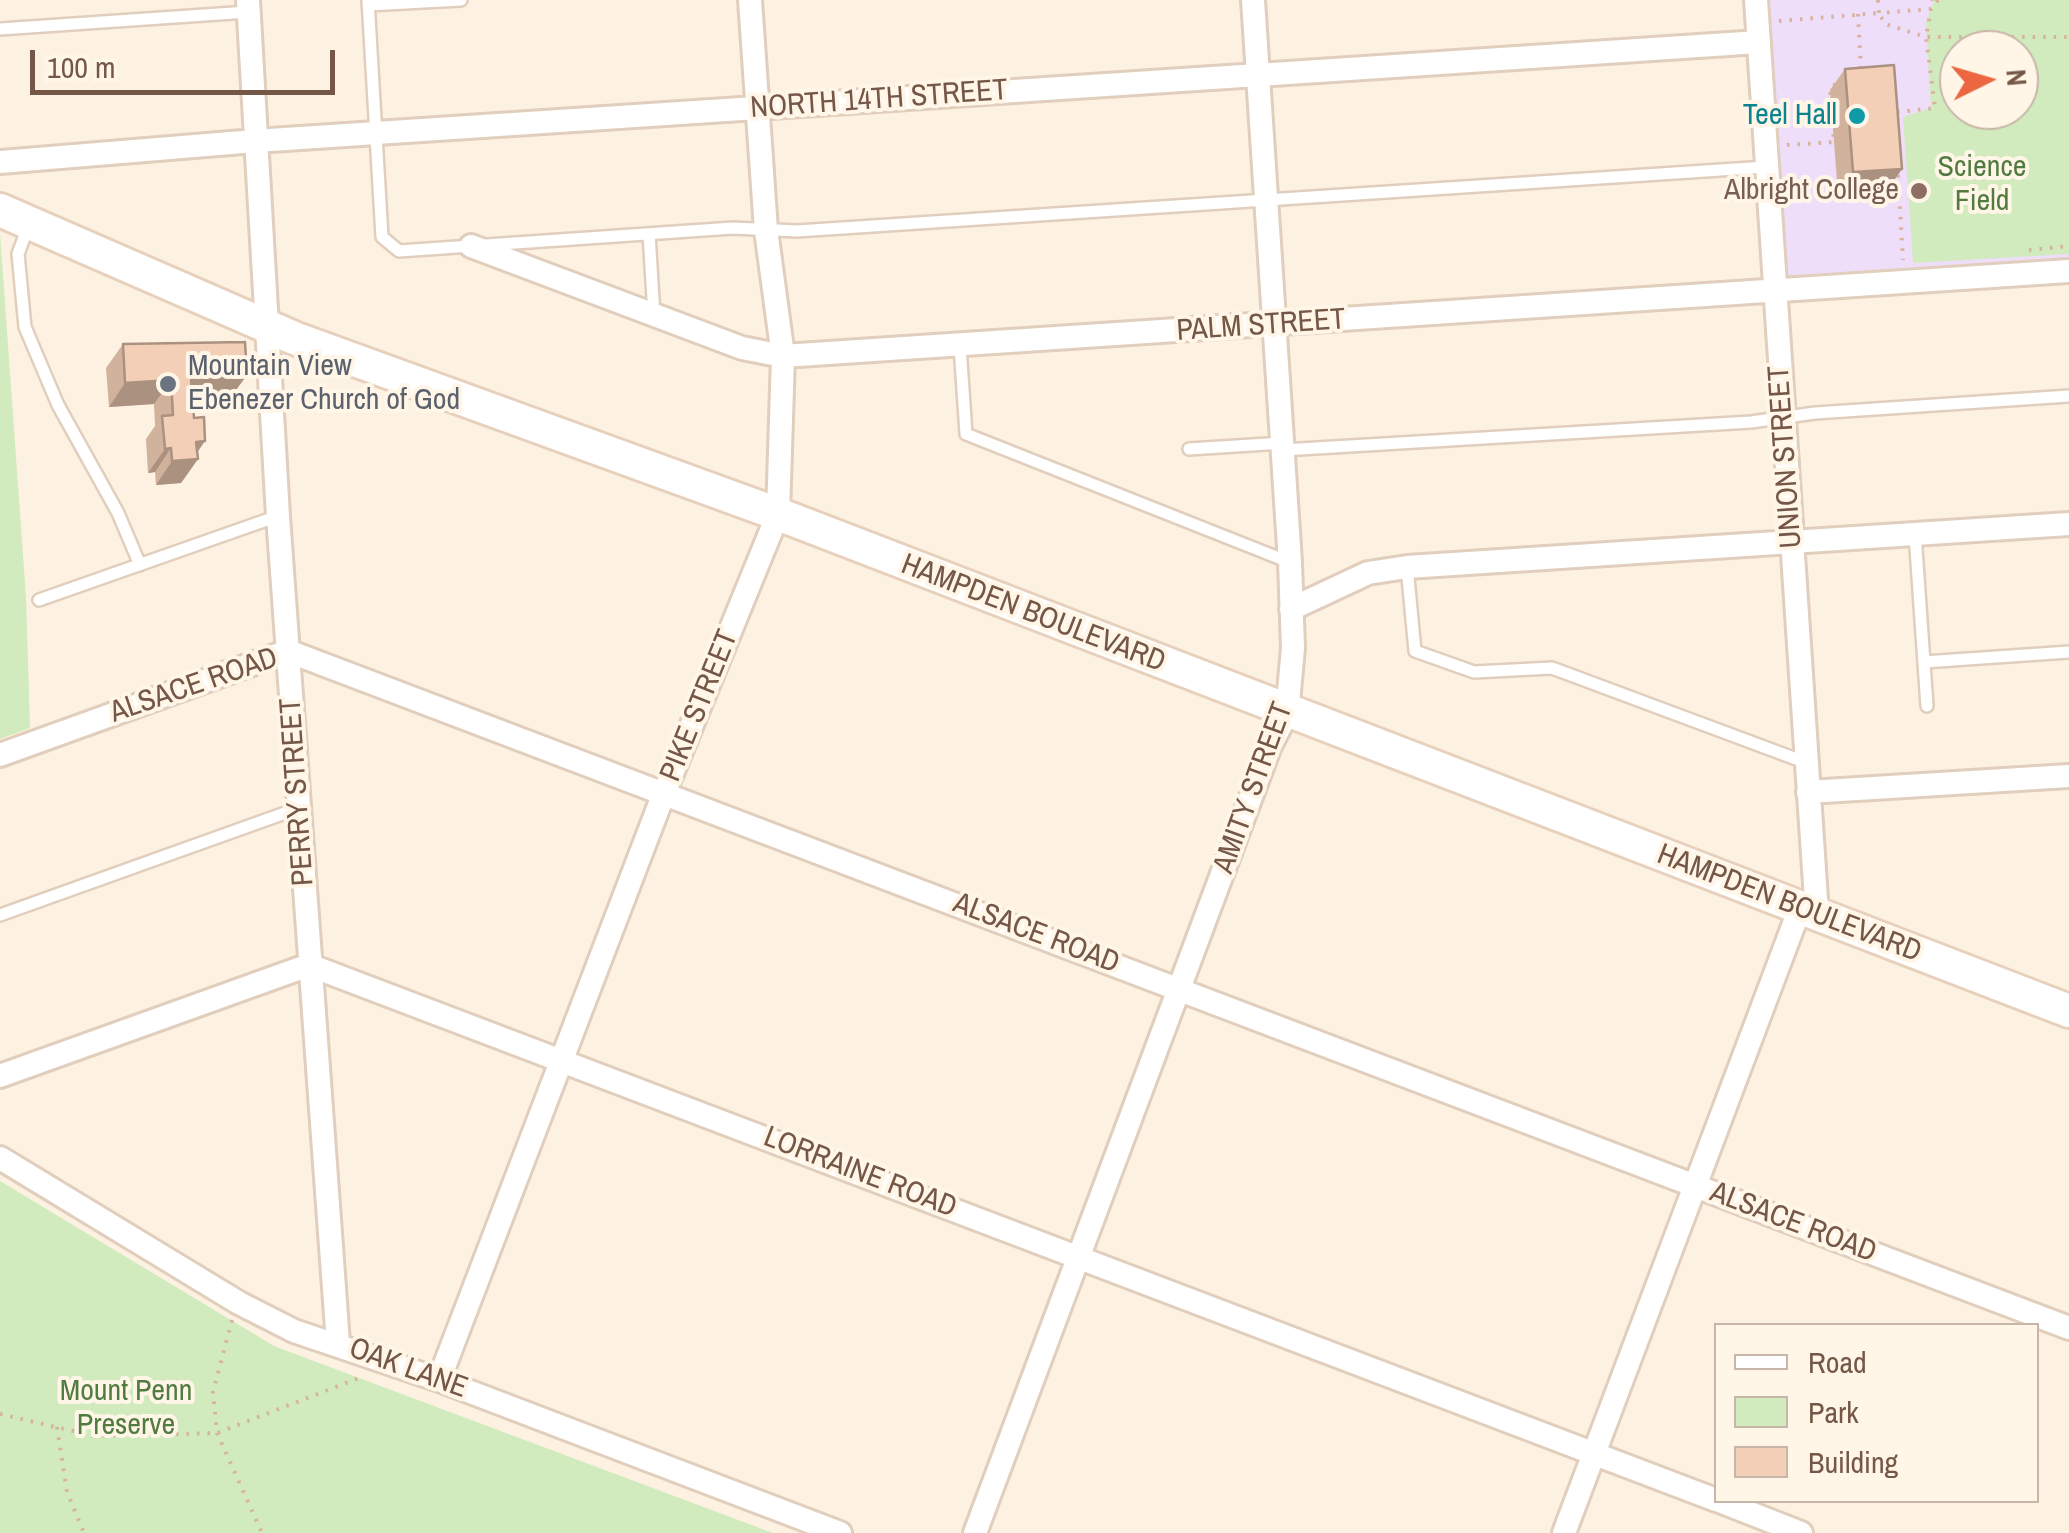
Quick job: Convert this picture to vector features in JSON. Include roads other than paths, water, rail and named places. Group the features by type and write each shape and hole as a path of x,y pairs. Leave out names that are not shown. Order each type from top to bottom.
{"main road":[{"name":"HAMPDEN BOULEVARD","path":"14,216 266,326 778,514 2069,1011"}],"street":[{"name":"PIKE STREET","path":"439,1380 664,793 778,514 783,356 766,230 750,0"},
{"name":"AMITY STREET","path":"975,1533 1270,746 1287,713 1290,562 1253,0"},
{"name":"UNION STREET","path":"1564,1533 1696,1185 1809,911 1808,792 1766,167 1769,40 1756,0"},
{"name":"PERRY STREET","path":"248,6 278,516 338,1343"},
{"name":"NORTH 14TH STREET","path":"0,162 256,141 1769,40"},
{"name":"PALM STREET","path":"470,246 742,348 783,356 2069,271"},
{"path":"1291,608 1368,573 1408,567 2069,524"},
{"name":"ALSACE ROAD","path":"0,755 288,652 2069,1328"},
{"path":"1808,792 2069,776"},
{"path":"0,1076 309,964"},
{"name":"LORRAINE ROAD","path":"309,964 1714,1499"},
{"name":"OAK LANE","path":"0,1158 239,1303 294,1330 439,1380 840,1533"},
{"name":"LORRAINE ROAD","path":"1725,1503 1801,1533"}],"lane":[{"path":"462,0 368,2 382,237 400,250 1766,167"},
{"path":"0,28 248,6"},
{"path":"14,216 25,327 58,405 118,513 140,566"},
{"path":"649,234 654,315"},
{"path":"960,346 966,434 1290,562"},
{"path":"1189,449 1283,447 1783,417 2069,396"},
{"path":"39,600 278,516"},
{"path":"1915,534 1927,706"},
{"path":"1408,567 1415,651 1474,672 1552,668 1806,763"},
{"path":"1924,662 2069,652"},
{"path":"0,915 299,808"}],"place":[{"name":"Teel Hall","path":"1857,116"},
{"name":"Albright College","path":"1919,191"},
{"name":"Mountain View Ebenezer Church of God","path":"168,384"}],"park label":[{"name":"Science Field","path":"1982,185"},
{"name":"Mount Penn Preserve","path":"126,1409"}]}
